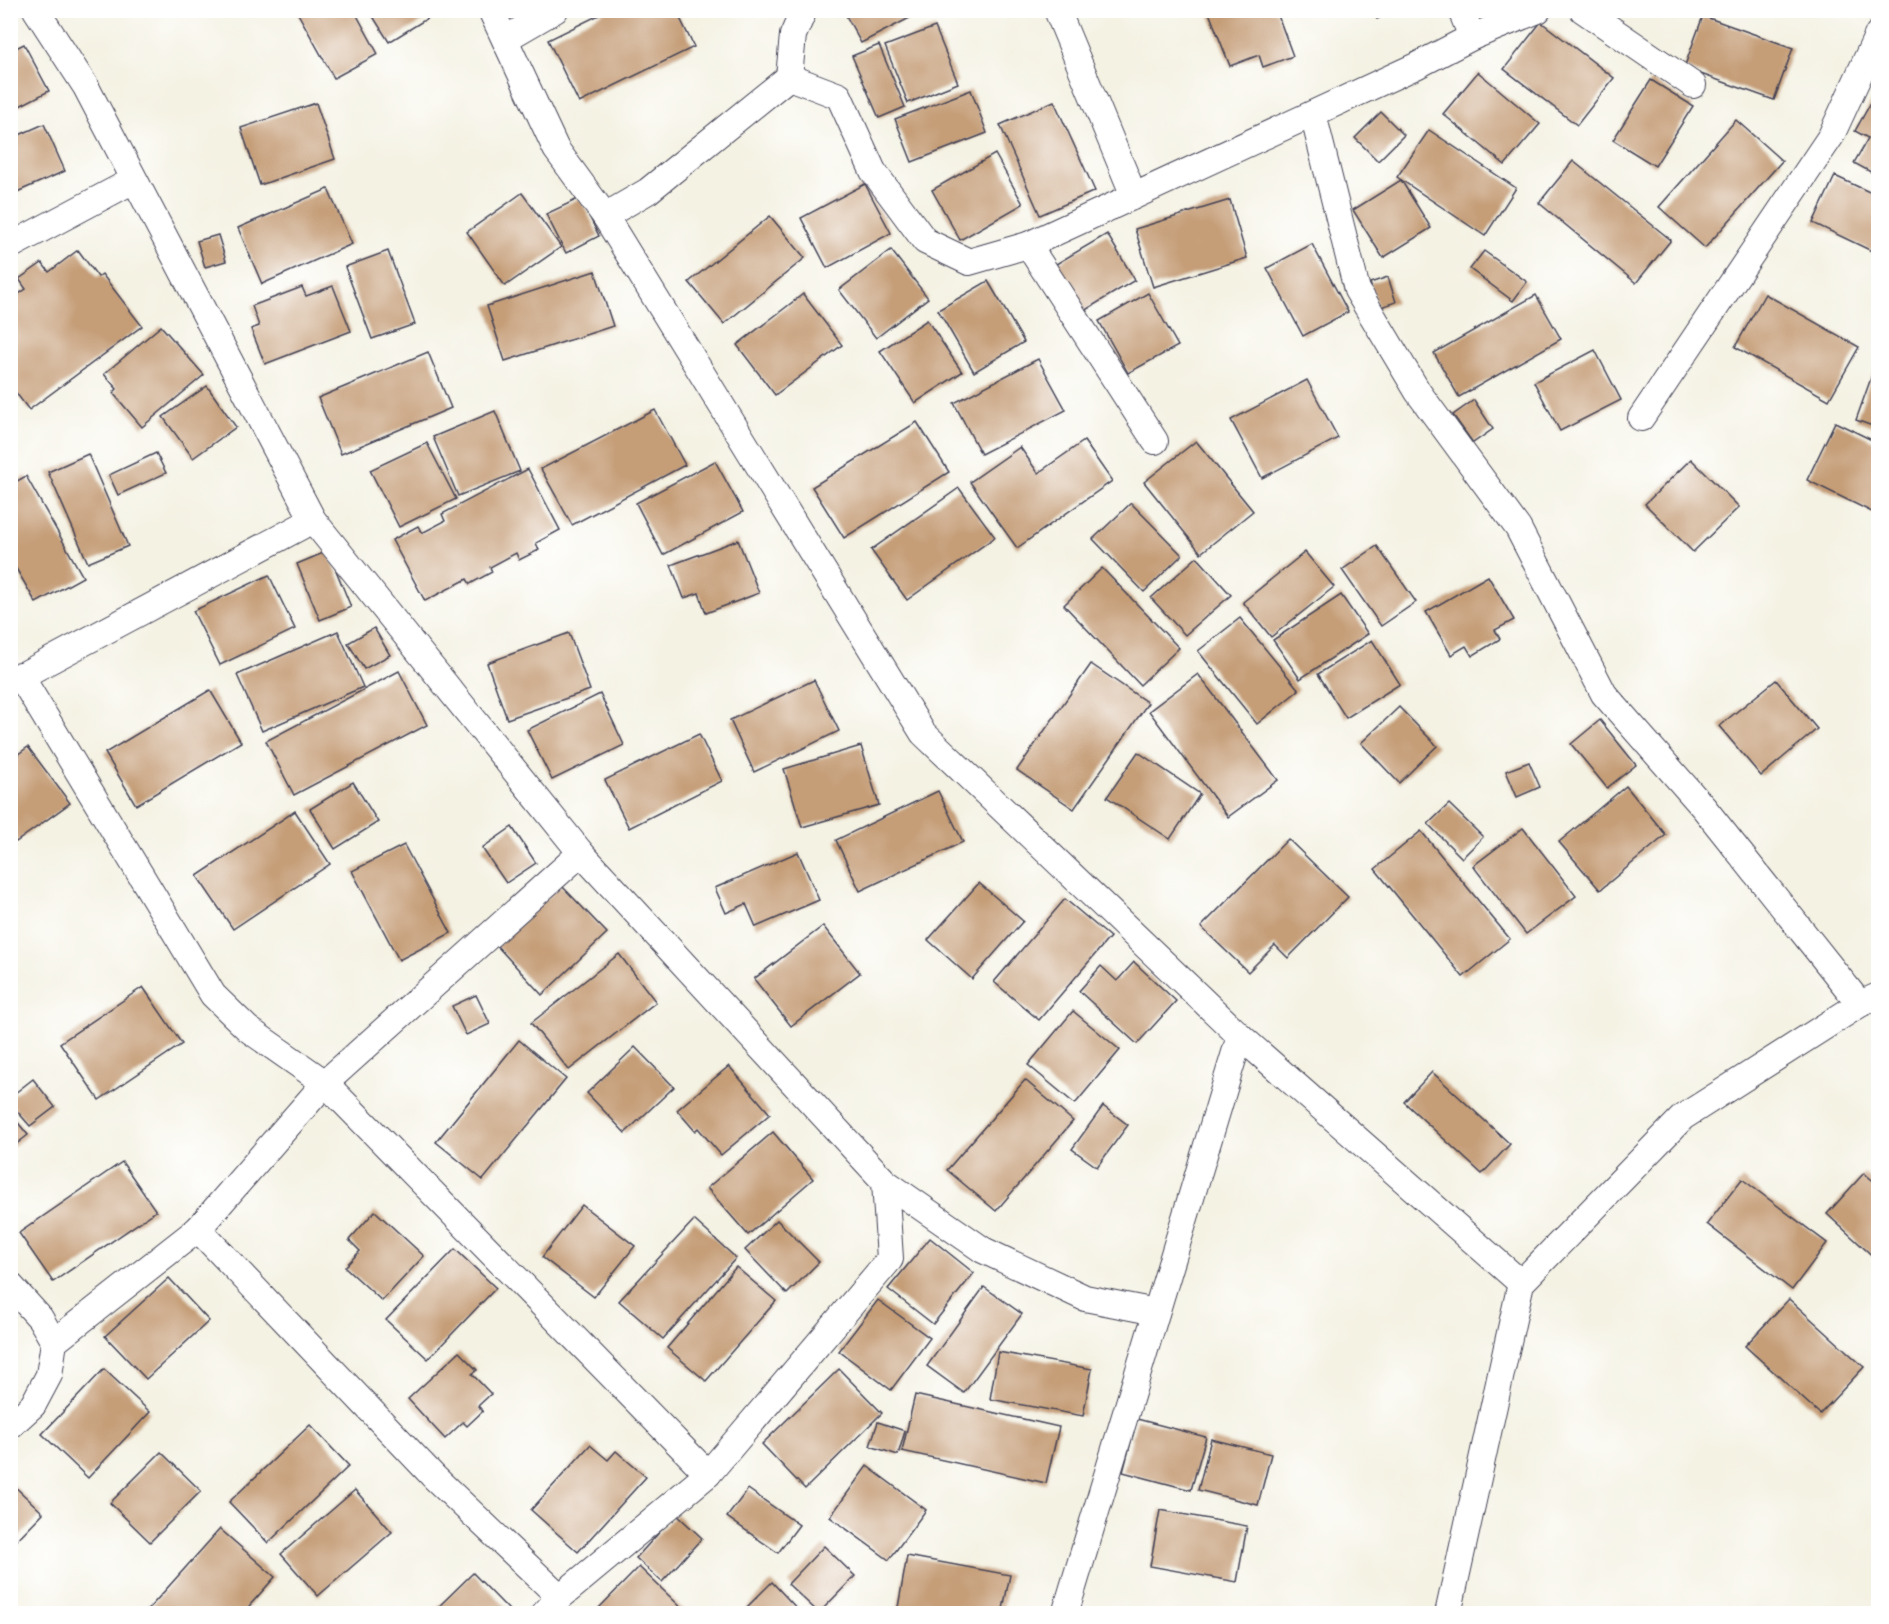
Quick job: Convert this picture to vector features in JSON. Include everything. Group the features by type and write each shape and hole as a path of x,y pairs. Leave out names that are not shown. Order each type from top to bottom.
{"street":[{"path":"36,10 86,87 313,520 581,853 885,1182 983,1250 1085,1298 1156,1312"},
{"path":"491,10 556,150 605,216 923,733 1240,1036 1521,1283"},
{"path":"505,39 555,10"},
{"path":"605,216 648,191 789,76 793,35 804,10"},
{"path":"1058,10 1134,195"},
{"path":"1461,10 1472,38"},
{"path":"789,76 839,96 873,171 925,240 969,262 1028,245 1472,38 1538,10"},
{"path":"1583,10 1693,85"},
{"path":"1641,418 1831,136 1878,34"},
{"path":"1313,114 1357,290 1418,392 1518,528 1604,694 1869,1000 1683,1117 1521,1283 1448,1614"},
{"path":"10,246 134,180"},
{"path":"1028,245 1155,441"},
{"path":"313,520 15,679 213,995 248,1029 326,1083 708,1474"},
{"path":"54,1342 198,1229 326,1083 581,853"},
{"path":"1065,1614 1240,1036"},
{"path":"198,1229 435,1478 552,1605 708,1474 890,1259 885,1182"},
{"path":"10,1285 40,1317 54,1342 50,1375 33,1405 10,1426"}],"building":[{"path":"296,10 354,10 378,54 334,78"},
{"path":"369,10 441,10 389,42"},
{"path":"609,10 676,10 694,47 579,103 548,40"},
{"path":"843,10 925,10 861,43"},
{"path":"1208,10 1276,10 1293,56 1263,67 1259,55 1230,66"},
{"path":"1373,10 1396,10 1377,19"},
{"path":"1703,16 1793,48 1774,100 1684,68"},
{"path":"1541,22 1614,78 1577,125 1504,69"},
{"path":"935,27 958,83 908,103 885,46"},
{"path":"24,44 49,91 10,111 10,51"},
{"path":"879,45 905,107 879,118 852,56"},
{"path":"1478,72 1540,124 1505,165 1443,114"},
{"path":"1651,80 1693,106 1655,166 1613,140"},
{"path":"971,90 987,133 912,162 895,119"},
{"path":"1873,99 1878,103 1878,176 1854,163 1868,138 1855,131"},
{"path":"1054,101 1095,191 1040,215 1000,125"},
{"path":"316,103 335,159 260,185 241,128"},
{"path":"1381,112 1404,135 1378,161 1355,138"},
{"path":"1736,120 1782,161 1705,248 1659,207"},
{"path":"44,124 65,171 10,195 10,139"},
{"path":"1429,130 1516,188 1485,236 1397,177"},
{"path":"995,154 1023,204 960,240 932,190"},
{"path":"1573,161 1671,240 1636,283 1539,203"},
{"path":"1835,176 1878,196 1878,254 1813,223"},
{"path":"1401,180 1431,228 1383,258 1353,210"},
{"path":"865,184 891,233 827,268 801,218"},
{"path":"328,189 352,244 262,284 238,228"},
{"path":"522,193 561,247 505,286 467,232"},
{"path":"580,198 599,236 566,253 546,214"},
{"path":"1230,200 1247,258 1153,287 1135,229"},
{"path":"770,216 805,258 724,324 689,282"},
{"path":"1107,234 1135,280 1084,311 1056,264"},
{"path":"218,235 226,261 205,267 197,241"},
{"path":"1312,244 1348,312 1303,336 1267,268"},
{"path":"78,250 98,277 102,274 142,326 29,410 10,385 10,300 26,289 19,279 42,263 49,272"},
{"path":"891,250 928,298 876,338 839,290"},
{"path":"388,251 415,324 372,339 345,267"},
{"path":"1484,251 1527,282 1513,301 1470,269"},
{"path":"595,271 613,326 505,361 487,306"},
{"path":"1388,277 1396,302 1378,308 1370,283"},
{"path":"988,281 1024,342 974,372 938,310"},
{"path":"333,286 351,331 265,364 251,329 259,326 252,306 302,287 306,296"},
{"path":"1148,293 1178,346 1128,373 1099,321"},
{"path":"803,294 842,345 775,395 737,345"},
{"path":"1765,294 1859,347 1829,400 1735,347"},
{"path":"1536,295 1561,339 1459,397 1434,353"},
{"path":"927,320 962,372 915,403 880,351"},
{"path":"161,326 204,375 142,427 113,393 117,389 104,374"},
{"path":"1595,350 1621,400 1560,431 1534,382"},
{"path":"428,352 451,408 341,454 318,398"},
{"path":"1038,359 1066,410 981,454 954,403"},
{"path":"1876,364 1878,365 1878,428 1856,420"},
{"path":"1307,380 1338,438 1262,478 1231,420"},
{"path":"207,386 236,427 193,458 163,417"},
{"path":"1474,400 1493,429 1473,443 1453,415"},
{"path":"655,410 685,465 572,525 541,469"},
{"path":"495,411 520,471 458,496 433,437"},
{"path":"917,422 949,472 844,538 812,487"},
{"path":"1835,422 1878,443 1878,515 1807,480"},
{"path":"1084,441 1112,481 1017,548 970,482 1020,447 1038,473"},
{"path":"1196,441 1253,511 1201,553 1144,482"},
{"path":"427,443 456,499 399,527 370,470"},
{"path":"156,453 166,473 118,495 109,475"},
{"path":"88,454 128,546 88,563 48,472"},
{"path":"1691,459 1739,507 1693,552 1645,504"},
{"path":"715,461 743,512 663,555 636,503"},
{"path":"528,469 560,530 536,543 539,550 519,560 516,553 490,567 492,572 470,584 467,579 425,601 392,540 418,526 422,533 445,521 442,514"},
{"path":"26,476 83,577 36,603 10,558 10,485"},
{"path":"959,488 995,537 907,600 871,550"},
{"path":"1131,503 1182,555 1144,592 1093,539"},
{"path":"738,540 759,593 706,613 699,593 684,598 671,565"},
{"path":"1377,546 1416,602 1381,626 1342,570"},
{"path":"328,551 351,607 320,620 297,564"},
{"path":"1305,552 1334,587 1271,637 1243,602"},
{"path":"1197,557 1231,595 1185,635 1151,598"},
{"path":"1102,568 1179,648 1140,685 1064,605"},
{"path":"269,575 295,629 220,665 193,611"},
{"path":"1488,576 1514,620 1495,630 1500,639 1472,656 1466,646 1451,655 1426,612"},
{"path":"1341,595 1368,634 1300,679 1273,640"},
{"path":"1240,618 1299,690 1257,724 1198,651"},
{"path":"374,628 390,655 364,669 348,643"},
{"path":"338,631 363,687 262,731 237,675"},
{"path":"569,633 590,690 507,719 487,663"},
{"path":"1372,640 1400,684 1346,718 1318,674"},
{"path":"1091,664 1148,703 1074,809 1017,770"},
{"path":"399,671 427,725 294,795 266,741"},
{"path":"1198,674 1278,780 1228,817 1149,711"},
{"path":"814,680 839,731 754,772 730,720"},
{"path":"1776,680 1817,729 1761,776 1719,726"},
{"path":"210,690 241,742 136,805 105,753"},
{"path":"600,694 624,745 552,780 527,730"},
{"path":"1399,707 1437,746 1399,783 1361,743"},
{"path":"1600,720 1636,765 1607,788 1571,744"},
{"path":"699,734 722,781 629,828 605,780"},
{"path":"861,746 879,805 802,827 784,769"},
{"path":"28,747 70,803 16,842 10,835 10,760"},
{"path":"1138,752 1200,794 1170,839 1107,797"},
{"path":"1529,762 1540,787 1517,797 1506,771"},
{"path":"353,782 378,822 335,849 310,809"},
{"path":"1626,786 1666,835 1600,890 1559,842"},
{"path":"938,791 963,842 860,891 836,840"},
{"path":"1449,804 1483,837 1462,858 1428,824"},
{"path":"295,811 330,864 233,929 197,876"},
{"path":"512,827 536,863 506,883 482,848"},
{"path":"1523,828 1576,896 1526,934 1473,866"},
{"path":"1421,831 1510,939 1463,977 1375,869"},
{"path":"1288,839 1348,897 1288,958 1275,945 1248,972 1201,927"},
{"path":"404,845 451,933 399,960 352,871"},
{"path":"798,852 819,900 756,927 746,904 726,913 715,888"},
{"path":"979,883 1023,921 972,979 928,940"},
{"path":"561,885 607,933 542,995 497,946"},
{"path":"1065,899 1110,937 1039,1020 994,982"},
{"path":"823,926 860,973 791,1026 754,979"},
{"path":"619,954 656,1002 569,1070 531,1023"},
{"path":"1134,962 1176,1001 1137,1044 1079,991 1101,966 1117,981"},
{"path":"143,987 182,1044 99,1100 60,1043"},
{"path":"476,995 490,1024 466,1035 452,1006"},
{"path":"1073,1011 1120,1050 1075,1104 1028,1065"},
{"path":"519,1040 566,1079 483,1180 436,1142"},
{"path":"635,1047 674,1087 625,1133 587,1093"},
{"path":"729,1066 770,1114 721,1155 698,1128 695,1131 677,1110"},
{"path":"1432,1072 1510,1144 1482,1174 1404,1102"},
{"path":"33,1079 55,1107 30,1126 10,1103 10,1097"},
{"path":"1025,1080 1073,1121 996,1211 947,1170"},
{"path":"1103,1106 1128,1125 1097,1167 1072,1149"},
{"path":"10,1113 28,1135 10,1149"},
{"path":"773,1132 813,1179 748,1235 707,1188"},
{"path":"122,1162 156,1211 53,1282 19,1233"},
{"path":"1864,1173 1878,1185 1878,1261 1827,1214"},
{"path":"1742,1179 1827,1243 1792,1290 1707,1224"},
{"path":"582,1205 635,1246 594,1297 542,1257"},
{"path":"375,1211 424,1256 382,1301 345,1267 360,1251 349,1240"},
{"path":"694,1220 736,1258 663,1339 619,1301"},
{"path":"777,1220 819,1262 787,1294 745,1250"},
{"path":"930,1238 974,1273 933,1324 888,1289"},
{"path":"455,1249 496,1288 428,1359 386,1320"},
{"path":"736,1267 776,1301 706,1381 667,1348"},
{"path":"169,1278 209,1321 146,1379 105,1336"},
{"path":"984,1287 1022,1314 964,1393 927,1366"},
{"path":"1789,1299 1864,1367 1820,1414 1745,1346"},
{"path":"878,1300 930,1338 891,1390 839,1351"},
{"path":"459,1352 477,1370 472,1374 491,1394 478,1406 483,1411 467,1426 463,1422 445,1439 408,1399"},
{"path":"998,1352 1092,1369 1083,1416 990,1399"},
{"path":"104,1369 150,1412 88,1478 42,1434"},
{"path":"839,1369 882,1413 805,1489 762,1444"},
{"path":"915,1395 1059,1427 1046,1483 902,1451"},
{"path":"1137,1419 1206,1437 1191,1490 1123,1472"},
{"path":"878,1422 905,1431 898,1455 870,1446"},
{"path":"310,1425 349,1466 268,1543 229,1502"},
{"path":"1211,1439 1271,1454 1258,1505 1198,1490"},
{"path":"590,1445 608,1460 616,1451 646,1477 578,1552 531,1510"},
{"path":"161,1452 201,1491 150,1542 110,1503"},
{"path":"867,1466 926,1510 889,1560 830,1517"},
{"path":"10,1482 43,1513 10,1547"},
{"path":"748,1489 799,1525 778,1553 727,1517"},
{"path":"355,1490 392,1532 318,1596 281,1554"},
{"path":"1160,1510 1247,1526 1237,1582 1150,1566"},
{"path":"676,1514 702,1538 662,1582 636,1558"},
{"path":"220,1529 275,1577 242,1614 144,1614"},
{"path":"824,1546 855,1576 819,1613 788,1584"},
{"path":"907,1556 1010,1575 1002,1614 897,1613"},
{"path":"639,1567 688,1614 605,1614 599,1608"},
{"path":"473,1573 510,1611 508,1614 431,1614"},
{"path":"772,1582 802,1614 740,1614"}]}
